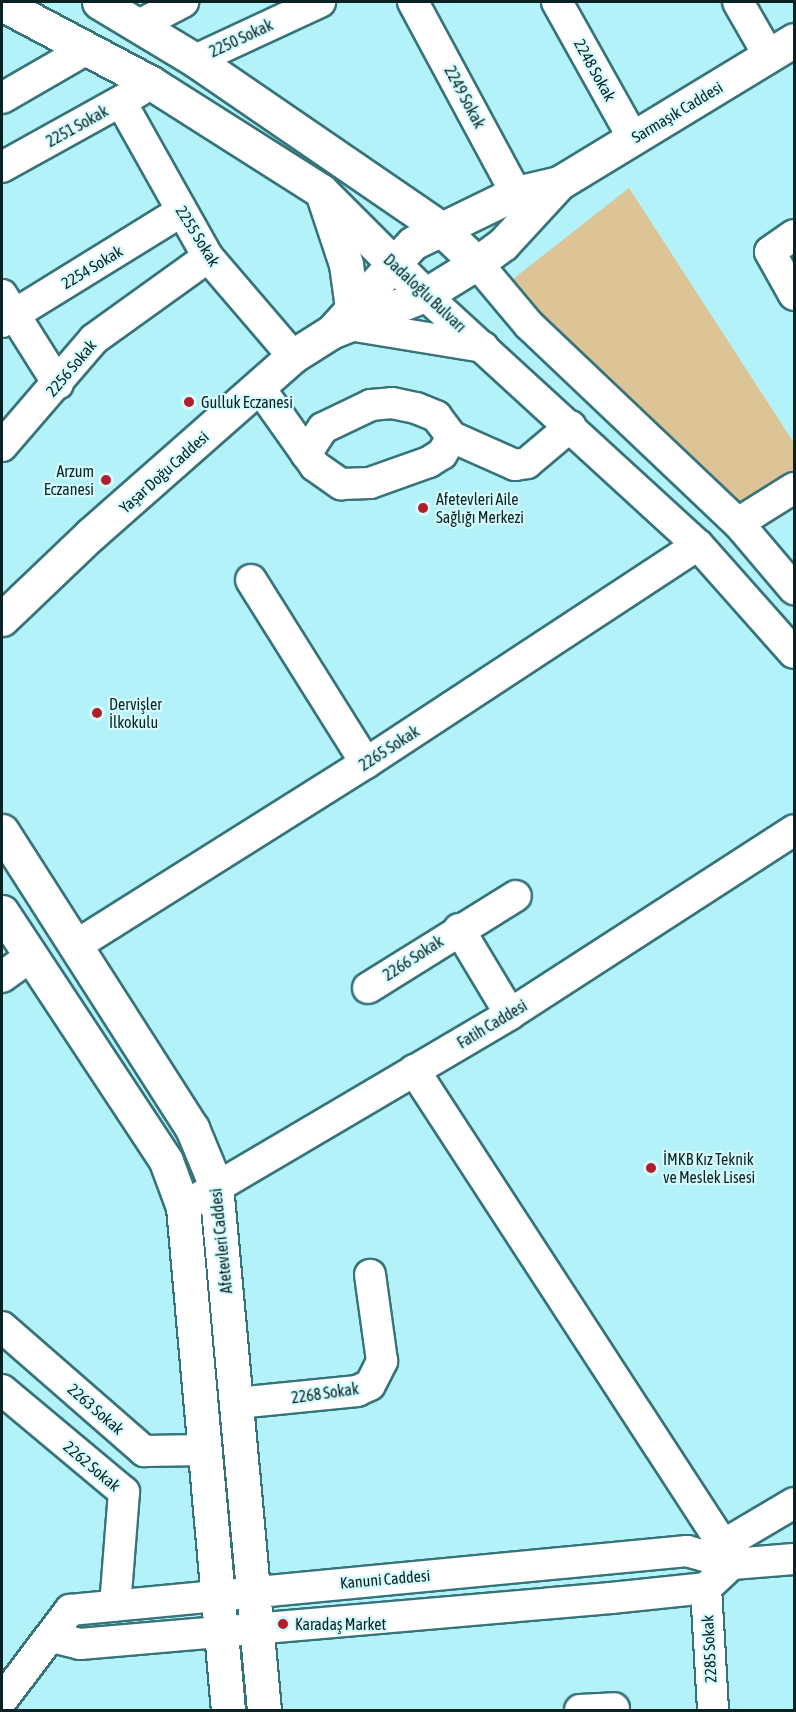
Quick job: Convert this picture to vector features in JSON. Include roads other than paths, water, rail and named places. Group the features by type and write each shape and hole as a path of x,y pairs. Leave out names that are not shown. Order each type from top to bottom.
{"main road":[{"path":"99,2 195,60 439,227 477,263"},
{"name":"Dadaloğlu Bulvarı","path":"2,4 151,83 321,191 425,295"},
{"name":"Sarmaşık Caddesi","path":"559,183 782,48"},
{"path":"344,322 392,263 413,243 439,227 516,193 559,183"},
{"path":"344,322 425,295 477,263 503,244 559,183"},
{"path":"321,191 346,264 344,322"},
{"name":"Yaşar Doğu Caddesi","path":"2,619 90,535 292,356 344,322"},
{"name":"Afetevleri Caddesi","path":"2,831 192,1128 216,1186 264,1710"},
{"path":"2,912 166,1161 183,1207 228,1710"}],"street":[{"path":"139,25 183,2"},
{"name":"2250 Sokak","path":"195,60 320,2"},
{"name":"2249 Sokak","path":"413,2 516,193"},
{"name":"2248 Sokak","path":"557,2 633,138"},
{"path":"738,2 782,48"},
{"path":"2,98 85,50"},
{"name":"2251 Sokak","path":"2,167 121,102 151,83"},
{"name":"2255 Sokak","path":"121,102 208,257 292,356"},
{"name":"2254 Sokak","path":"6,310 182,212"},
{"path":"795,235 770,252 795,295"},
{"name":"2256 Sokak","path":"2,446 58,384 94,339 208,257"},
{"path":"477,263 529,325 738,523 795,589"},
{"name":"Dadaloğlu Bulvarı","path":"425,295 698,544 795,652"},
{"path":"6,310 58,384"},
{"path":"344,322 483,347"},
{"path":"259,387 306,454 326,477 341,484 361,485 429,462 442,454 452,437"},
{"path":"306,454 323,428 371,405 392,403 416,408 436,416 452,437 506,462 521,464 571,426"},
{"path":"738,523 795,488"},
{"name":"2265 Sokak","path":"75,946 366,763 698,544"},
{"path":"251,580 366,763"},
{"name":"Fatih Caddesi","path":"183,1207 510,1014 795,830"},
{"name":"2266 Sokak","path":"368,988 459,929 516,896"},
{"name":"2266 Sokak","path":"459,929 510,1014"},
{"path":"2,977 31,956"},
{"path":"414,1070 724,1556"},
{"name":"2268 Sokak","path":"237,1402 357,1391 370,1385 382,1361 370,1275"},
{"name":"2263 Sokak","path":"2,1327 144,1451"},
{"name":"2262 Sokak","path":"2,1390 124,1492 115,1606"},
{"path":"124,1492 144,1451 204,1450"},
{"path":"52,1638 80,1644 706,1587 724,1556 795,1503"},
{"name":"Kanuni Caddesi","path":"2,1700 52,1638 70,1610 687,1551 724,1556 795,1559"},
{"name":"2285 Sokak","path":"706,1587 713,1710"},
{"path":"580,1710 614,1708"}],"place":[{"name":"Gulluk Eczanesi","path":"189,402"},
{"name":"Arzum Eczanesi","path":"106,480"},
{"name":"Afetevleri Aile Sağlığı Merkezi","path":"423,508"},
{"name":"Dervişler İlkokulu","path":"97,713"},
{"name":"İMKB Kız Teknik ve Meslek Lisesi","path":"651,1168"},
{"name":"Karadaş Market","path":"283,1624"}]}
